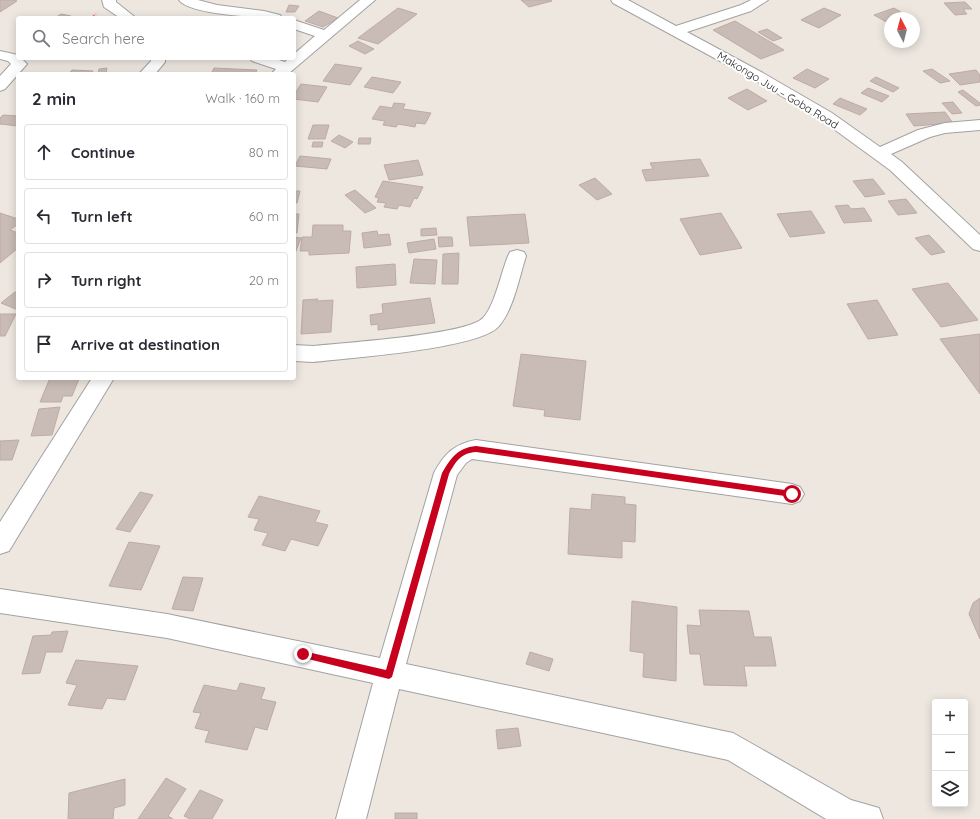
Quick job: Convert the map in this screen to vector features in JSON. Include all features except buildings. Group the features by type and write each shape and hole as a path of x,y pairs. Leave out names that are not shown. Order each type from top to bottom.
{"street":[{"path":"109,0 109,4 126,16"},
{"path":"186,0 197,5 205,12 228,14 263,14 269,16"},
{"path":"296,59 368,0"},
{"name":"Makongo Juu – Goba Road","path":"618,0 826,116 896,166 980,245"},
{"path":"674,31 746,8 761,0"},
{"path":"296,25 325,35"},
{"path":"0,55 13,58 19,64 0,86"},
{"path":"149,72 158,62 158,60"},
{"path":"261,60 283,70 295,60"},
{"path":"878,154 924,133 945,128 980,125"},
{"path":"296,353 313,354 447,339 485,328 492,321 500,305 517,256"},
{"path":"0,543 102,380"},
{"path":"351,819 389,675 446,473 455,457 466,450 476,449 792,494"},
{"path":"0,601 167,626 303,654 389,675 733,747 846,814 868,819"}],"route":[{"path":"303,654 389,675 446,473 455,457 466,450 476,449 792,494"}]}
